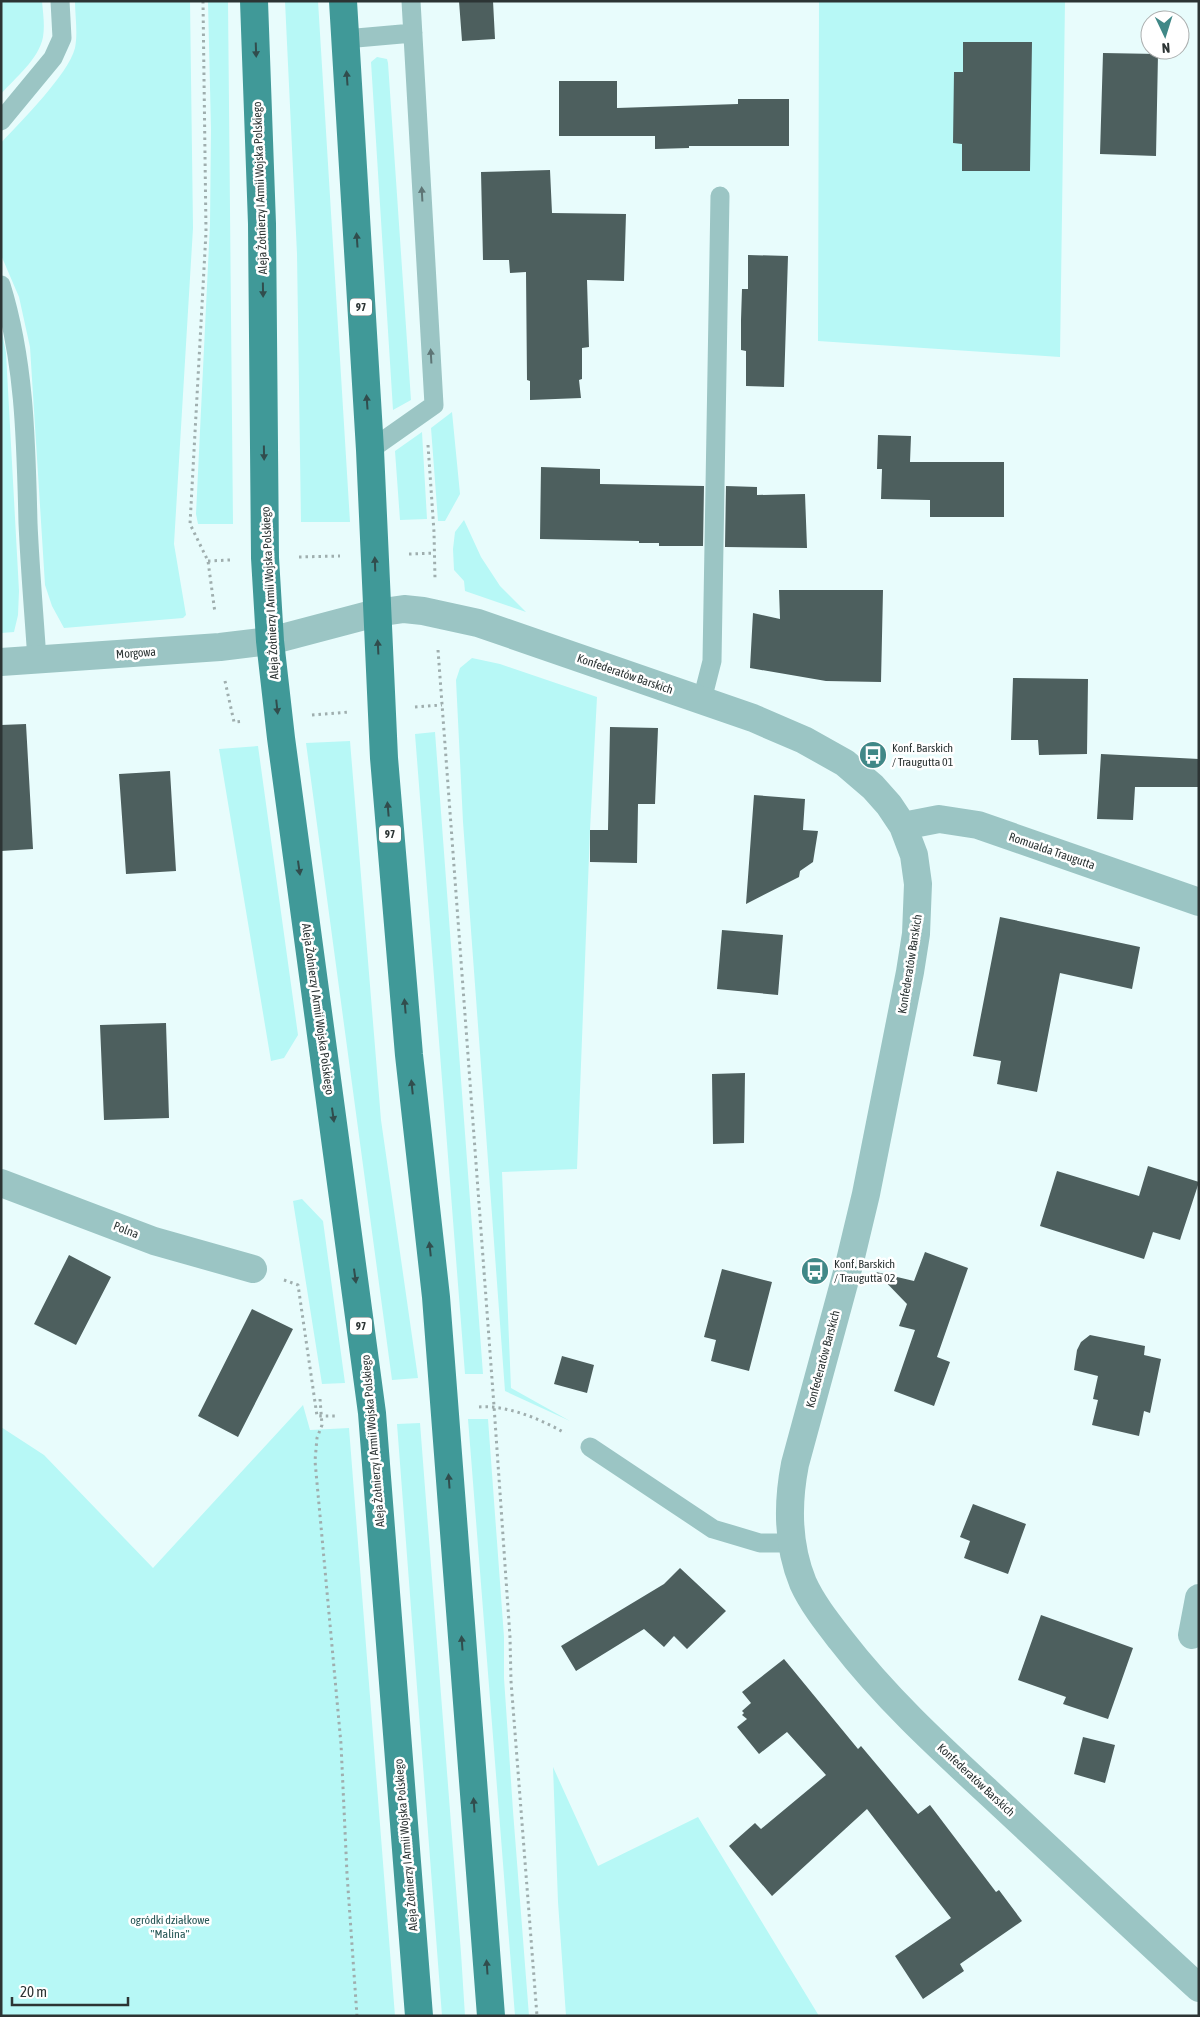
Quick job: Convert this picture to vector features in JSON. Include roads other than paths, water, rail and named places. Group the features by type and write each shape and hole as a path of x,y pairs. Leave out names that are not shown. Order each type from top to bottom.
{"main road":[{"name":"Aleja Żołnierzy I Armii Wojska Polskiego","path":"254,1 262,224 266,558 270,641 278,718 371,1404 420,2016"},
{"name":"97","path":"342,1 370,450 381,710 409,1055 436,1297 491,2016"}],"street":[{"name":"Konfederatów Barskich","path":"270,641 376,613 404,609 478,623 753,718 796,736 845,763 873,787 889,805 903,826 914,856 918,876 918,911 912,962 866,1194 790,1487 791,1543 803,1584 816,1606 858,1662 887,1695 945,1753 1199,1988"},
{"name":"Morgowa","path":"1,662 220,647 270,641"},
{"name":"Romualda Traugutta","path":"903,826 939,819 978,825 1199,902"},
{"name":"Polna","path":"1,1183 154,1241 253,1269"},
{"path":"1192,1635 1199,1598"}],"lane":[{"path":"1,121 53,58 62,38 60,1"},
{"path":"370,450 434,405 411,1"},
{"path":"345,38 413,33"},
{"path":"702,700 712,661 720,196"},
{"path":"1,285 11,315 17,350 26,447 30,569 37,660"},
{"path":"590,1447 713,1529 760,1543 791,1543"}],"place":[{"name":"Konf. Barskich / Traugutta 01","path":"873,755"},
{"name":"Konf. Barskich / Traugutta 02","path":"815,1271"}],"park label":[{"name":"ogródki działkowe \"Malina\"","path":"170,1927"}]}
